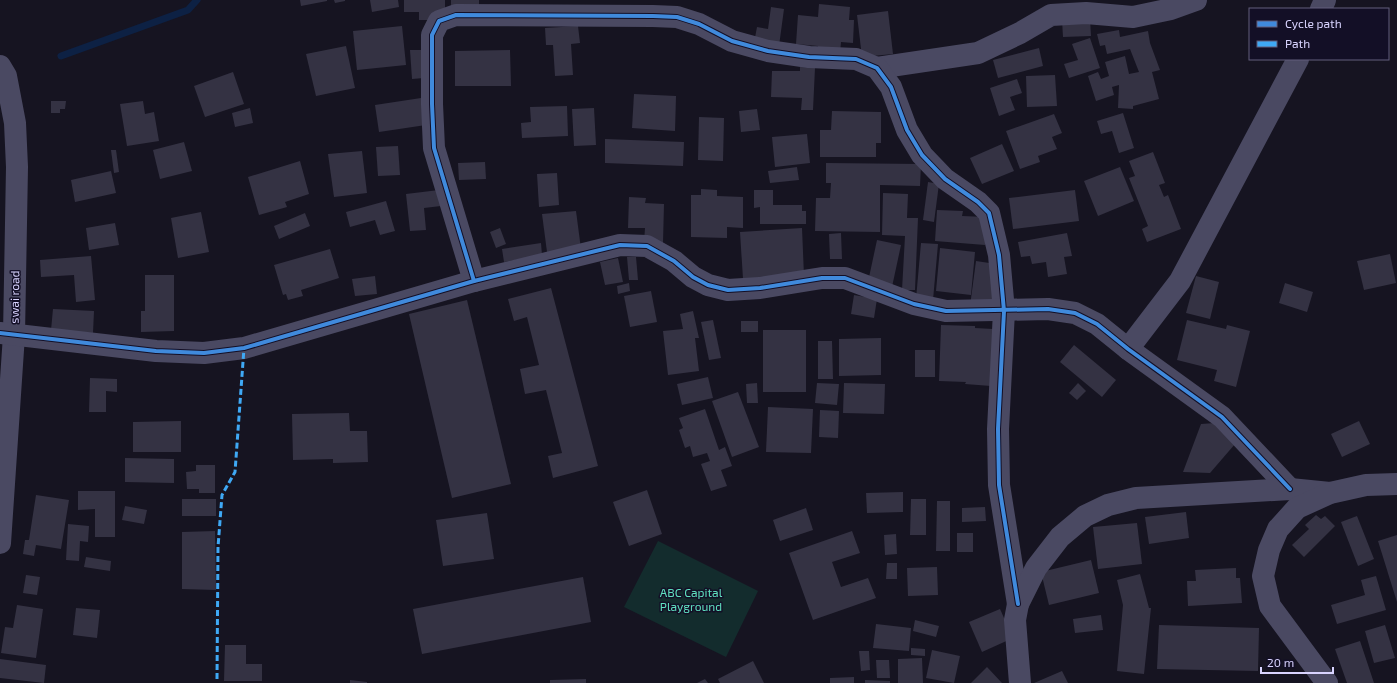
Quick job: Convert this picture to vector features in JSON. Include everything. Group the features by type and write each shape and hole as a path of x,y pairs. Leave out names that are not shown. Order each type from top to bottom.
{"street":[{"path":"877,68 978,53 1020,33 1051,15 1086,13 1133,17 1171,8 1196,0"},
{"path":"474,281 434,148 432,104 432,35 439,21 456,15 677,17 699,24 732,41 768,51 809,57 856,59 877,68 891,87 907,130 922,155 945,179 978,202 989,213 999,255 1004,311 998,429 999,485 1018,604"},
{"path":"1128,349 1180,281 1297,60"},
{"name":"swai road","path":"0,543 7,334 17,167 15,123 3,71"},
{"path":"7,334 156,351 204,353 244,348 474,281 620,244 647,246 674,260 694,278 708,285 728,290 760,288 822,278 845,278 914,304 946,311 1048,309 1075,313 1097,324 1128,349 1222,417 1290,489"},
{"path":"1327,683 1270,606 1263,576 1269,550 1278,529 1297,508 1330,493 1366,485 1397,484"},
{"path":"1020,683 1015,620 1018,604 1036,568 1060,537 1085,516 1108,505 1136,498 1290,489 1330,493"}],"green space":[{"name":"ABC Capital Playground","path":"658,541 758,591 726,657 624,607"}],"building":[{"path":"300,0 327,0 327,1 301,6"},
{"path":"334,0 345,0 345,1 335,3"},
{"path":"370,0 398,0 399,7 372,12"},
{"path":"404,0 445,0 445,12 439,20 419,20 419,12 404,12"},
{"path":"451,0 479,0 479,7 451,7"},
{"path":"819,4 850,7 849,20 854,20 853,43 841,42 840,53 818,51 818,46 796,44 798,15 818,17"},
{"path":"771,7 784,9 779,46 754,43 757,27 768,29"},
{"path":"888,11 893,54 862,57 857,15"},
{"path":"1090,19 1091,36 1063,37 1062,20"},
{"path":"402,26 406,65 357,70 353,31"},
{"path":"578,26 580,43 571,44 573,75 555,76 553,45 546,45 545,28"},
{"path":"1119,30 1120,37 1148,31 1150,43 1160,70 1152,72 1159,99 1133,106 1133,109 1118,108 1119,85 1112,87 1114,95 1096,101 1088,76 1098,72 1101,79 1109,76 1105,62 1125,56 1129,74 1139,72 1130,49 1107,54 1105,45 1100,46 1097,34"},
{"path":"1090,38 1100,68 1069,78 1064,64 1078,60 1072,44"},
{"path":"346,46 355,88 316,96 306,54"},
{"path":"1039,48 1043,66 998,78 993,60"},
{"path":"410,50 422,50 424,78 412,79"},
{"path":"510,50 511,86 455,86 455,51"},
{"path":"800,67 815,68 813,110 801,110 802,98 771,97 772,71 800,71"},
{"path":"233,72 244,104 205,117 194,86"},
{"path":"1055,75 1057,106 1027,107 1026,76"},
{"path":"1017,79 1022,93 1010,97 1015,110 999,116 990,88"},
{"path":"634,94 676,96 675,131 632,128"},
{"path":"421,98 426,125 379,132 375,105"},
{"path":"51,101 66,101 65,109 60,109 60,113 51,113"},
{"path":"143,101 145,114 154,112 159,141 127,146 120,104"},
{"path":"567,106 568,136 522,138 521,123 531,122 530,107"},
{"path":"250,108 253,123 235,127 232,113"},
{"path":"594,108 596,145 574,146 572,109"},
{"path":"757,109 760,130 741,132 739,111"},
{"path":"832,111 881,112 881,143 876,143 876,157 820,157 820,130 831,130"},
{"path":"1123,113 1134,148 1119,153 1112,131 1101,134 1097,121"},
{"path":"1054,114 1062,133 1052,137 1057,149 1038,156 1040,162 1020,169 1006,131"},
{"path":"699,117 724,118 723,161 698,160"},
{"path":"807,134 810,163 775,167 772,137"},
{"path":"605,139 684,142 683,166 605,163"},
{"path":"184,142 192,171 160,179 153,150"},
{"path":"1002,144 1014,171 982,184 970,158"},
{"path":"398,146 400,175 378,176 376,147"},
{"path":"111,150 116,150 119,172 114,173"},
{"path":"362,151 367,193 334,197 328,154"},
{"path":"1153,152 1165,183 1159,185 1164,197 1168,195 1181,229 1147,242 1142,229 1148,226 1129,178 1135,176 1129,161"},
{"path":"300,161 309,194 285,202 287,207 259,215 248,177"},
{"path":"485,162 486,179 459,180 458,163"},
{"path":"826,163 921,164 920,186 880,185 880,232 815,231 816,198 830,198 831,183 826,183"},
{"path":"797,167 799,180 770,183 768,171"},
{"path":"1120,167 1134,201 1098,216 1084,181"},
{"path":"111,171 116,193 75,202 71,180"},
{"path":"557,173 559,205 539,207 537,174"},
{"path":"928,182 939,184 934,222 923,220"},
{"path":"701,189 717,190 717,196 743,197 743,228 727,227 727,238 691,237 691,195 701,195"},
{"path":"439,190 441,206 424,208 426,230 410,231 406,194"},
{"path":"754,190 773,190 773,205 802,205 802,211 806,211 806,224 760,224 760,207 754,208"},
{"path":"1075,190 1079,221 1013,229 1009,198"},
{"path":"883,193 908,194 907,218 918,218 915,290 902,290 905,236 882,235"},
{"path":"629,197 646,198 645,203 664,204 663,243 644,242 645,228 628,228"},
{"path":"386,201 395,231 380,235 375,220 350,227 346,212"},
{"path":"937,210 963,211 962,216 986,217 985,245 935,241"},
{"path":"576,211 581,249 547,252 542,214"},
{"path":"201,212 209,252 178,258 171,218"},
{"path":"305,213 310,226 279,239 274,226"},
{"path":"115,223 119,245 89,250 86,228"},
{"path":"500,228 506,244 496,248 490,232"},
{"path":"802,228 804,276 743,279 740,232"},
{"path":"841,233 842,259 830,259 829,234"},
{"path":"1067,233 1072,256 1064,257 1067,274 1048,277 1046,262 1032,264 1030,256 1021,257 1018,242"},
{"path":"877,240 901,245 892,287 868,282"},
{"path":"541,243 542,255 504,262 502,249"},
{"path":"921,243 938,244 933,300 916,299"},
{"path":"940,248 975,252 971,295 936,291"},
{"path":"330,249 339,278 301,290 303,296 288,300 286,294 283,295 274,265"},
{"path":"1390,254 1396,283 1364,290 1357,261"},
{"path":"91,256 95,300 76,302 74,275 41,277 40,260"},
{"path":"627,257 636,257 638,280 629,280"},
{"path":"618,258 623,282 605,285 600,262"},
{"path":"976,261 996,264 991,308 970,306"},
{"path":"145,275 174,275 174,331 141,332 141,311 145,311"},
{"path":"375,276 377,294 355,296 352,279"},
{"path":"1196,276 1219,282 1210,319 1186,313"},
{"path":"629,283 630,291 618,294 617,286"},
{"path":"1285,283 1313,292 1307,312 1279,303"},
{"path":"551,288 598,466 553,478 548,456 562,453 546,390 525,394 520,369 539,365 527,317 514,321 508,299"},
{"path":"651,291 657,322 630,327 624,296"},
{"path":"854,295 877,299 874,318 851,314"},
{"path":"467,300 511,484 452,498 409,314"},
{"path":"53,309 94,311 93,333 51,330"},
{"path":"693,311 699,338 695,338 699,371 668,375 663,331 683,329 680,314"},
{"path":"713,320 721,358 709,360 701,322"},
{"path":"1187,320 1226,329 1227,325 1250,331 1236,387 1214,381 1217,370 1177,360"},
{"path":"741,321 758,321 758,332 741,332"},
{"path":"941,325 975,326 975,328 993,329 991,386 965,384 966,382 939,381"},
{"path":"763,330 806,330 806,392 763,392"},
{"path":"881,338 881,375 839,376 839,339"},
{"path":"818,341 832,341 833,379 818,379"},
{"path":"1074,345 1116,380 1102,397 1060,362"},
{"path":"915,350 935,350 935,377 915,377"},
{"path":"708,377 713,398 682,405 677,384"},
{"path":"90,378 117,379 117,392 106,391 106,412 89,412"},
{"path":"757,383 758,403 747,403 746,384"},
{"path":"817,383 839,384 837,405 815,403"},
{"path":"844,383 885,384 884,414 843,413"},
{"path":"1078,383 1086,391 1077,400 1069,393"},
{"path":"738,392 759,447 732,457 712,401"},
{"path":"768,407 813,409 811,453 766,452"},
{"path":"705,409 719,450 725,447 732,466 721,470 727,486 711,491 701,464 710,461 707,453 693,457 690,446 685,448 679,430 683,428 679,418"},
{"path":"820,410 839,411 838,438 819,437"},
{"path":"349,413 350,431 367,431 368,462 333,463 333,459 293,460 292,414"},
{"path":"181,421 181,452 133,452 133,422"},
{"path":"1359,421 1370,444 1342,457 1331,434"},
{"path":"1215,423 1235,444 1210,473 1183,472 1201,424"},
{"path":"125,458 174,459 174,483 125,482"},
{"path":"196,465 215,465 215,493 199,493 199,489 187,489 186,472 196,471"},
{"path":"647,490 662,534 629,546 613,502"},
{"path":"78,491 115,491 115,537 95,537 95,509 78,510"},
{"path":"903,492 903,512 867,513 866,493"},
{"path":"36,495 69,500 61,549 36,545 34,556 23,554 25,540 29,540"},
{"path":"182,499 216,499 216,516 182,516"},
{"path":"911,499 926,499 926,535 910,535"},
{"path":"937,501 950,501 950,551 936,551"},
{"path":"125,506 147,510 144,524 122,520"},
{"path":"985,507 986,521 962,522 962,508"},
{"path":"806,508 813,530 780,541 773,520"},
{"path":"1186,512 1189,538 1149,544 1145,517"},
{"path":"487,513 494,559 443,566 436,520"},
{"path":"1316,515 1321,519 1325,516 1335,526 1304,557 1292,545 1309,529 1305,525"},
{"path":"1357,516 1374,559 1358,566 1341,522"},
{"path":"1137,523 1142,564 1098,569 1093,527"},
{"path":"68,524 89,526 88,542 80,541 79,561 66,560"},
{"path":"215,531 216,590 182,589 182,532"},
{"path":"852,531 860,553 832,562 841,587 868,578 876,598 813,620 789,553"},
{"path":"957,533 973,533 973,552 957,552"},
{"path":"896,534 897,554 885,555 884,535"},
{"path":"1397,535 1397,602 1378,541"},
{"path":"86,557 111,561 110,571 84,567"},
{"path":"1091,560 1099,593 1049,605 1041,572"},
{"path":"887,563 897,563 897,579 886,579"},
{"path":"937,567 938,595 908,596 907,568"},
{"path":"1236,568 1236,578 1240,578 1242,603 1188,606 1187,581 1196,581 1195,570"},
{"path":"1140,574 1149,608 1151,608 1144,674 1117,671 1123,605 1117,580"},
{"path":"26,575 40,577 37,595 23,593"},
{"path":"1376,576 1386,610 1337,624 1331,605 1365,595 1361,580"},
{"path":"583,577 591,622 422,654 413,609"},
{"path":"17,605 43,609 36,658 1,653 5,627 13,628"},
{"path":"76,608 100,610 97,638 73,635"},
{"path":"1000,609 1013,638 982,652 969,622"},
{"path":"1101,615 1103,630 1075,633 1073,619"},
{"path":"915,620 939,626 936,637 913,631"},
{"path":"876,624 911,628 909,651 873,648"},
{"path":"1159,625 1259,628 1258,671 1157,669"},
{"path":"1385,625 1395,658 1374,663 1365,631"},
{"path":"1360,641 1374,683 1347,683 1335,649"},
{"path":"225,645 246,645 246,664 262,664 262,681 224,681"},
{"path":"911,648 925,649 925,656 911,655"},
{"path":"932,650 960,656 954,683 926,678"},
{"path":"859,651 869,651 870,670 861,671"},
{"path":"922,658 923,683 898,683 898,659"},
{"path":"0,659 46,665 44,683 0,678"},
{"path":"876,660 889,660 890,678 877,678"},
{"path":"753,661 764,683 720,683 718,679"},
{"path":"987,667 1002,683 971,683"},
{"path":"1062,671 1068,683 1034,683"},
{"path":"854,677 854,683 830,683 830,678"},
{"path":"586,679 586,683 550,683 550,680"},
{"path":"705,679 708,683 697,683"},
{"path":"350,680 367,682 367,683 350,683"},
{"path":"865,680 890,681 890,683 865,683"}],"waterway":[{"path":"61,56 188,10 197,0"}],"marked path":[{"path":"217,679 218,547 222,495 235,472 244,348"}],"cycle path":[{"path":"474,281 434,148 432,104 432,35 439,21 456,15 677,17 699,24 732,41 768,51 809,57 856,59 877,68 891,87 907,130 922,155 945,179 978,202 989,213 999,255 1004,311 998,429 999,485 1018,604"},
{"path":"0,333 156,351 204,353 244,348 474,281 620,245 647,246 674,261 693,277 708,285 728,290 760,288 822,278 845,278 914,304 946,311 1048,309 1075,313 1097,324 1128,349 1222,417 1290,489"}]}
